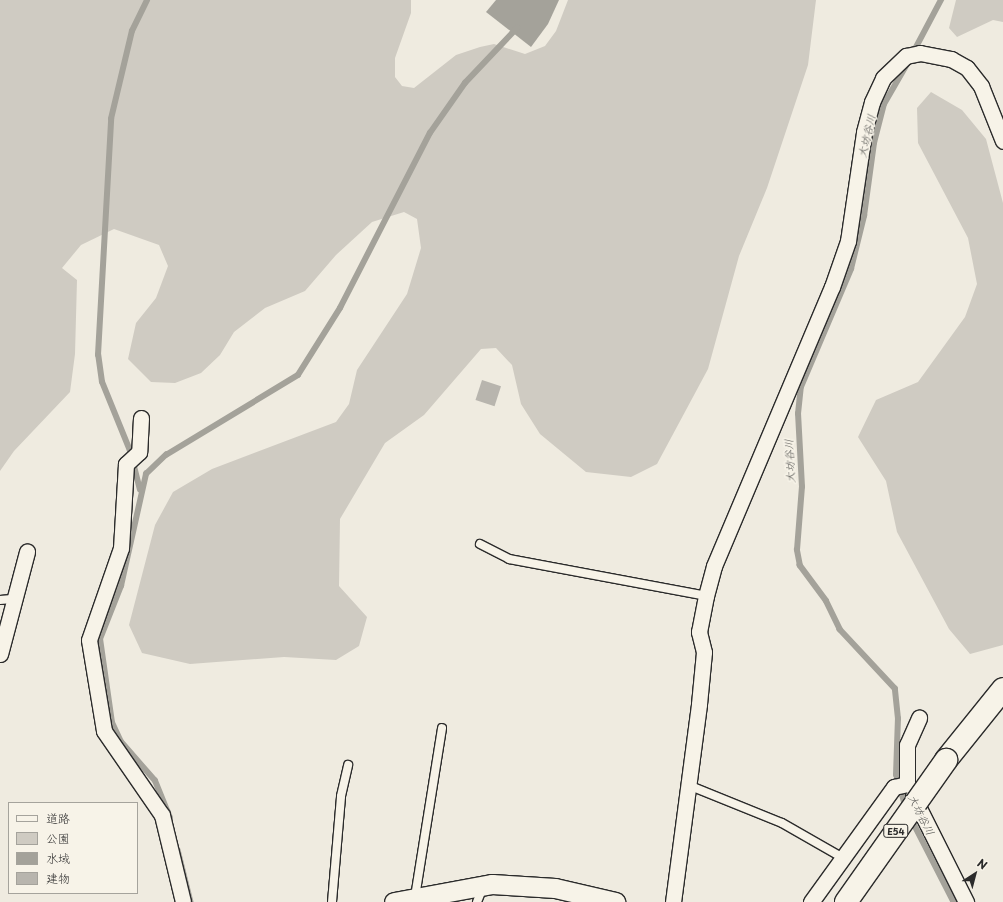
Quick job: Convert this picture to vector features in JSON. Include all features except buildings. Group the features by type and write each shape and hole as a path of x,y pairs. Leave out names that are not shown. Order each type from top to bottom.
{"highway":[{"name":"E54","path":"846,902 946,760 1003,689"}],"street":[{"path":"673,902 704,652 699,632 706,596 714,566 832,287 848,241 864,132 872,102 883,78 913,55 951,59 967,68 981,86 1003,141"},
{"path":"141,418 131,461 121,548 89,640 95,687 104,731 162,816 183,902"},
{"path":"0,654 6,599 27,552"},
{"path":"919,718 907,745 907,784 966,902"},
{"path":"811,902 894,787 907,784"},
{"path":"394,902 484,884 548,887 615,902"}],"lane":[{"path":"480,544 509,559 706,596"},
{"path":"415,897 442,728"},
{"path":"332,902 341,796 348,765"},
{"path":"688,785 782,823 842,858"},
{"path":"477,902 484,884"}],"green space":[{"path":"0,0 411,0 411,13 395,58 395,77 402,86 414,88 456,55 480,47 494,44 525,54 545,46 556,31 568,0 816,0 808,65 767,188 739,256 708,369 657,464 631,477 586,472 540,434 521,404 512,365 496,348 481,349 424,415 385,443 340,519 339,586 367,617 359,646 336,660 284,657 190,664 142,653 129,625 155,525 173,492 212,469 336,422 349,404 357,370 407,294 421,248 417,219 404,212 372,222 336,255 305,291 265,308 234,332 220,355 201,373 175,383 151,382 128,359 136,323 156,298 168,266 159,245 114,229 81,245 62,268 77,280 75,354 70,392 14,451 0,471"},
{"path":"956,0 1003,0 1003,22 993,20 957,37 949,28"},
{"path":"931,92 962,110 986,139 1003,203 1003,645 970,654 949,629 897,532 886,481 858,437 876,400 918,382 965,317 977,284 968,238 918,143 917,108"}],"water":[{"path":"496,0 559,0 548,24 531,47 486,12"}],"waterway":[{"path":"140,490 130,451 102,382 98,355 111,119 132,31 147,0"},
{"name":"大坊谷川","path":"914,51 941,0"},
{"path":"170,818 155,781 121,742 112,723 100,639 121,586 146,474 166,455 298,375 340,308 430,133 465,83 517,28"},
{"name":"大坊谷川","path":"906,809 896,775 898,719 895,689 840,630 826,601 800,566 797,550 802,487 798,414 801,387 851,269 864,216 874,143 884,104 910,59"},
{"name":"大坊谷川","path":"911,818 954,902"},
{"path":"178,850 191,902"}]}
